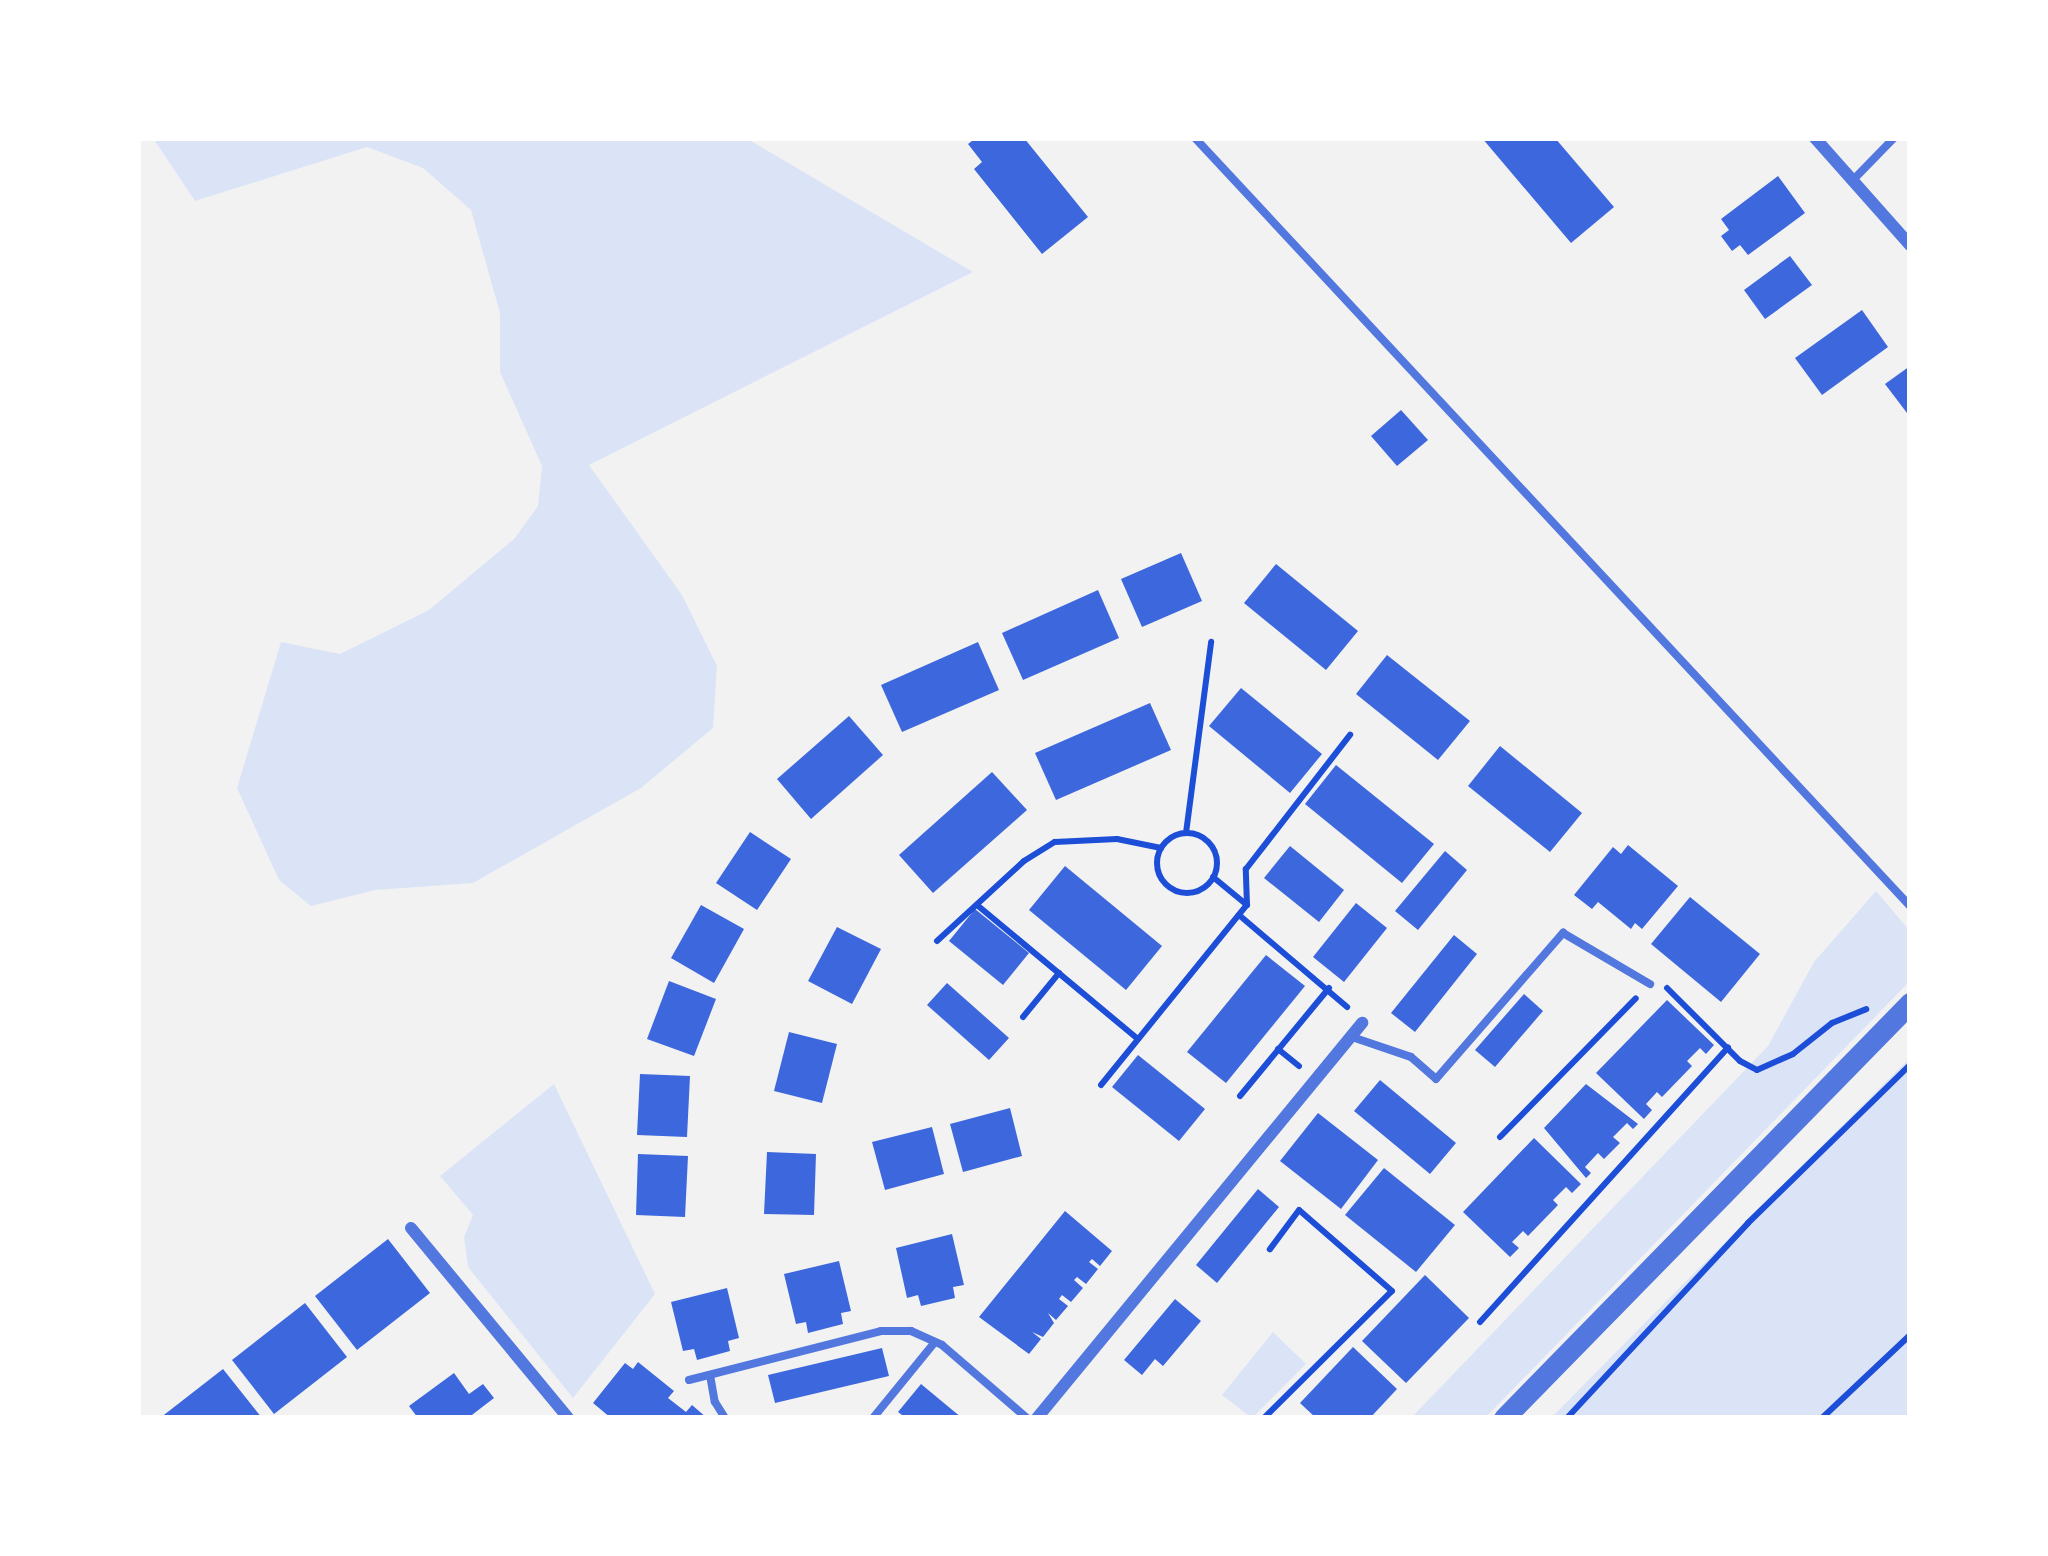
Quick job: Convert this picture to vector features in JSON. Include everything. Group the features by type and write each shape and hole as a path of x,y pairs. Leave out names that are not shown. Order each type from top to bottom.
{"street":[{"path":"1815,138 1910,245"},
{"path":"1504,1418 1904,1008"},
{"path":"1037,1418 1362,1023"},
{"path":"411,1228 568,1418"}],"lane":[{"path":"1195,138 1910,906"},
{"path":"1853,180 1894,138"},
{"path":"1351,1036 1412,1057 1436,1079 1562,933 1650,984"},
{"path":"689,1380 881,1331 911,1331 935,1342 1027,1418"},
{"path":"873,1418 935,1342"},
{"path":"710,1375 715,1402 725,1418"}],"path":[{"path":"1186,833 1211,642"},
{"path":"1101,1085 1247,905 1246,868 1350,735"},
{"path":"937,941 1024,861 1055,842 1117,839 1161,848 1186,833"},
{"path":"1161,848 1158,871 1172,889 1195,892 1213,877 1216,854 1210,844 1186,833"},
{"path":"1213,877 1247,905"},
{"path":"977,904 1138,1039"},
{"path":"1239,915 1330,987 1362,1023"},
{"path":"1023,1017 1059,973"},
{"path":"1501,1137 1650,984 1671,989 1728,1048 1757,1070 1793,1054 1858,1009 1904,1008"},
{"path":"1240,1096 1330,987"},
{"path":"1480,1322 1728,1048"},
{"path":"1567,1418 1748,1223 1910,1065"},
{"path":"1264,1418 1392,1291 1299,1210 1270,1250"},
{"path":"1822,1418 1910,1335"}],"shaded area":[{"path":"153,138 746,138 973,272 589,465 682,595 717,666 713,728 641,788 473,883 375,890 311,906 279,880 237,788 281,642 340,654 429,610 514,539 538,506 542,466 500,372 500,313 471,210 423,168 367,147 195,201"},
{"path":"1876,891 1910,931 1910,981 1485,1418 1411,1418 1768,1046 1814,962"},
{"path":"1910,1058 1910,1418 1551,1418 1695,1272"},
{"path":"554,1084 655,1294 573,1398 468,1267 464,1237 473,1215 440,1176"},
{"path":"1273,1332 1306,1364 1252,1418 1222,1395"}],"building":[{"path":"976,138 1024,138 1088,217 1042,254 974,169 982,162 968,144"},
{"path":"1482,138 1555,138 1614,207 1571,243"},
{"path":"1778,176 1805,213 1748,255 1740,245 1732,251 1721,236 1729,230 1721,219"},
{"path":"1790,256 1812,285 1765,319 1744,290"},
{"path":"1862,310 1888,347 1822,395 1795,358"},
{"path":"1910,366 1910,410 1907,413 1885,384"},
{"path":"1401,410 1428,440 1397,466 1371,436"},
{"path":"1181,553 1202,601 1142,627 1121,579"},
{"path":"1276,564 1358,631 1326,670 1244,603"},
{"path":"1098,590 1119,638 1023,680 1002,633"},
{"path":"978,642 999,690 902,732 881,685"},
{"path":"1387,655 1470,721 1438,760 1356,694"},
{"path":"1241,688 1322,754 1290,793 1209,726"},
{"path":"1150,703 1171,750 1056,800 1035,753"},
{"path":"849,716 883,755 811,819 777,779"},
{"path":"1500,746 1582,813 1550,852 1468,786"},
{"path":"1336,765 1434,844 1402,883 1305,804"},
{"path":"992,772 1027,810 933,893 899,855"},
{"path":"750,832 791,859 757,910 716,883"},
{"path":"1628,845 1678,886 1642,929 1635,923 1631,929 1598,902 1592,909 1574,895 1613,847 1621,854"},
{"path":"1290,846 1344,890 1319,922 1264,878"},
{"path":"1445,851 1467,870 1418,930 1395,911"},
{"path":"1065,866 1162,946 1126,990 1029,910"},
{"path":"1690,897 1760,954 1721,1002 1651,944"},
{"path":"1356,903 1387,928 1344,982 1313,957"},
{"path":"701,905 744,929 714,983 671,958"},
{"path":"975,909 1029,953 1003,985 949,941"},
{"path":"837,927 881,949 852,1004 808,981"},
{"path":"1454,935 1477,954 1415,1032 1391,1013"},
{"path":"1266,955 1305,986 1226,1083 1187,1052"},
{"path":"669,981 716,999 694,1056 647,1039"},
{"path":"947,983 1009,1038 989,1060 927,1005"},
{"path":"1524,994 1543,1011 1495,1067 1475,1050"},
{"path":"1667,1000 1714,1045 1706,1054 1700,1048 1687,1061 1692,1066 1662,1097 1657,1092 1646,1104 1652,1110 1644,1119 1596,1073"},
{"path":"789,1032 837,1044 822,1103 774,1091"},
{"path":"1138,1055 1205,1109 1179,1141 1112,1087"},
{"path":"640,1074 690,1076 687,1137 637,1135"},
{"path":"1380,1080 1456,1143 1430,1174 1354,1111"},
{"path":"1586,1084 1638,1124 1633,1129 1627,1123 1613,1137 1620,1143 1604,1159 1598,1153 1585,1167 1591,1173 1586,1178 1544,1128"},
{"path":"1010,1108 1022,1156 963,1172 950,1124"},
{"path":"1318,1113 1378,1160 1341,1209 1280,1161"},
{"path":"932,1127 944,1174 885,1190 872,1142"},
{"path":"1534,1138 1581,1184 1572,1193 1566,1187 1553,1200 1558,1205 1528,1236 1523,1231 1512,1242 1519,1248 1510,1257 1463,1212"},
{"path":"767,1152 816,1154 814,1215 764,1214"},
{"path":"638,1154 688,1156 685,1217 636,1215"},
{"path":"1384,1168 1455,1225 1416,1272 1345,1215"},
{"path":"1258,1189 1279,1207 1217,1283 1196,1265"},
{"path":"1065,1211 1112,1251 1100,1266 1092,1259 1089,1262 1098,1269 1086,1284 1077,1277 1074,1280 1083,1288 1071,1302 1062,1295 1059,1299 1068,1306 1056,1320 1048,1313 1054,1323 1043,1337 1032,1332 1041,1339 1029,1354 979,1317"},
{"path":"952,1234 964,1285 953,1287 955,1298 921,1306 918,1295 907,1298 896,1248"},
{"path":"388,1239 430,1293 357,1350 315,1296"},
{"path":"839,1261 851,1311 841,1313 843,1324 808,1333 806,1322 796,1324 784,1274"},
{"path":"1425,1275 1469,1318 1406,1383 1362,1341"},
{"path":"727,1288 739,1338 728,1341 730,1351 697,1360 694,1349 683,1351 671,1302"},
{"path":"1175,1299 1201,1321 1163,1366 1155,1359 1142,1375 1124,1360"},
{"path":"305,1303 347,1357 274,1414 232,1360"},
{"path":"1353,1347 1397,1389 1370,1418 1316,1418 1300,1403"},
{"path":"882,1348 889,1376 775,1403 768,1375"},
{"path":"638,1362 674,1391 668,1398 686,1412 692,1405 707,1418 611,1418 593,1403 625,1363 633,1369"},
{"path":"223,1369 262,1418 160,1418"},
{"path":"454,1373 469,1394 483,1384 494,1398 468,1418 418,1418 409,1406"},
{"path":"921,1384 962,1418 906,1418 898,1412"}]}
